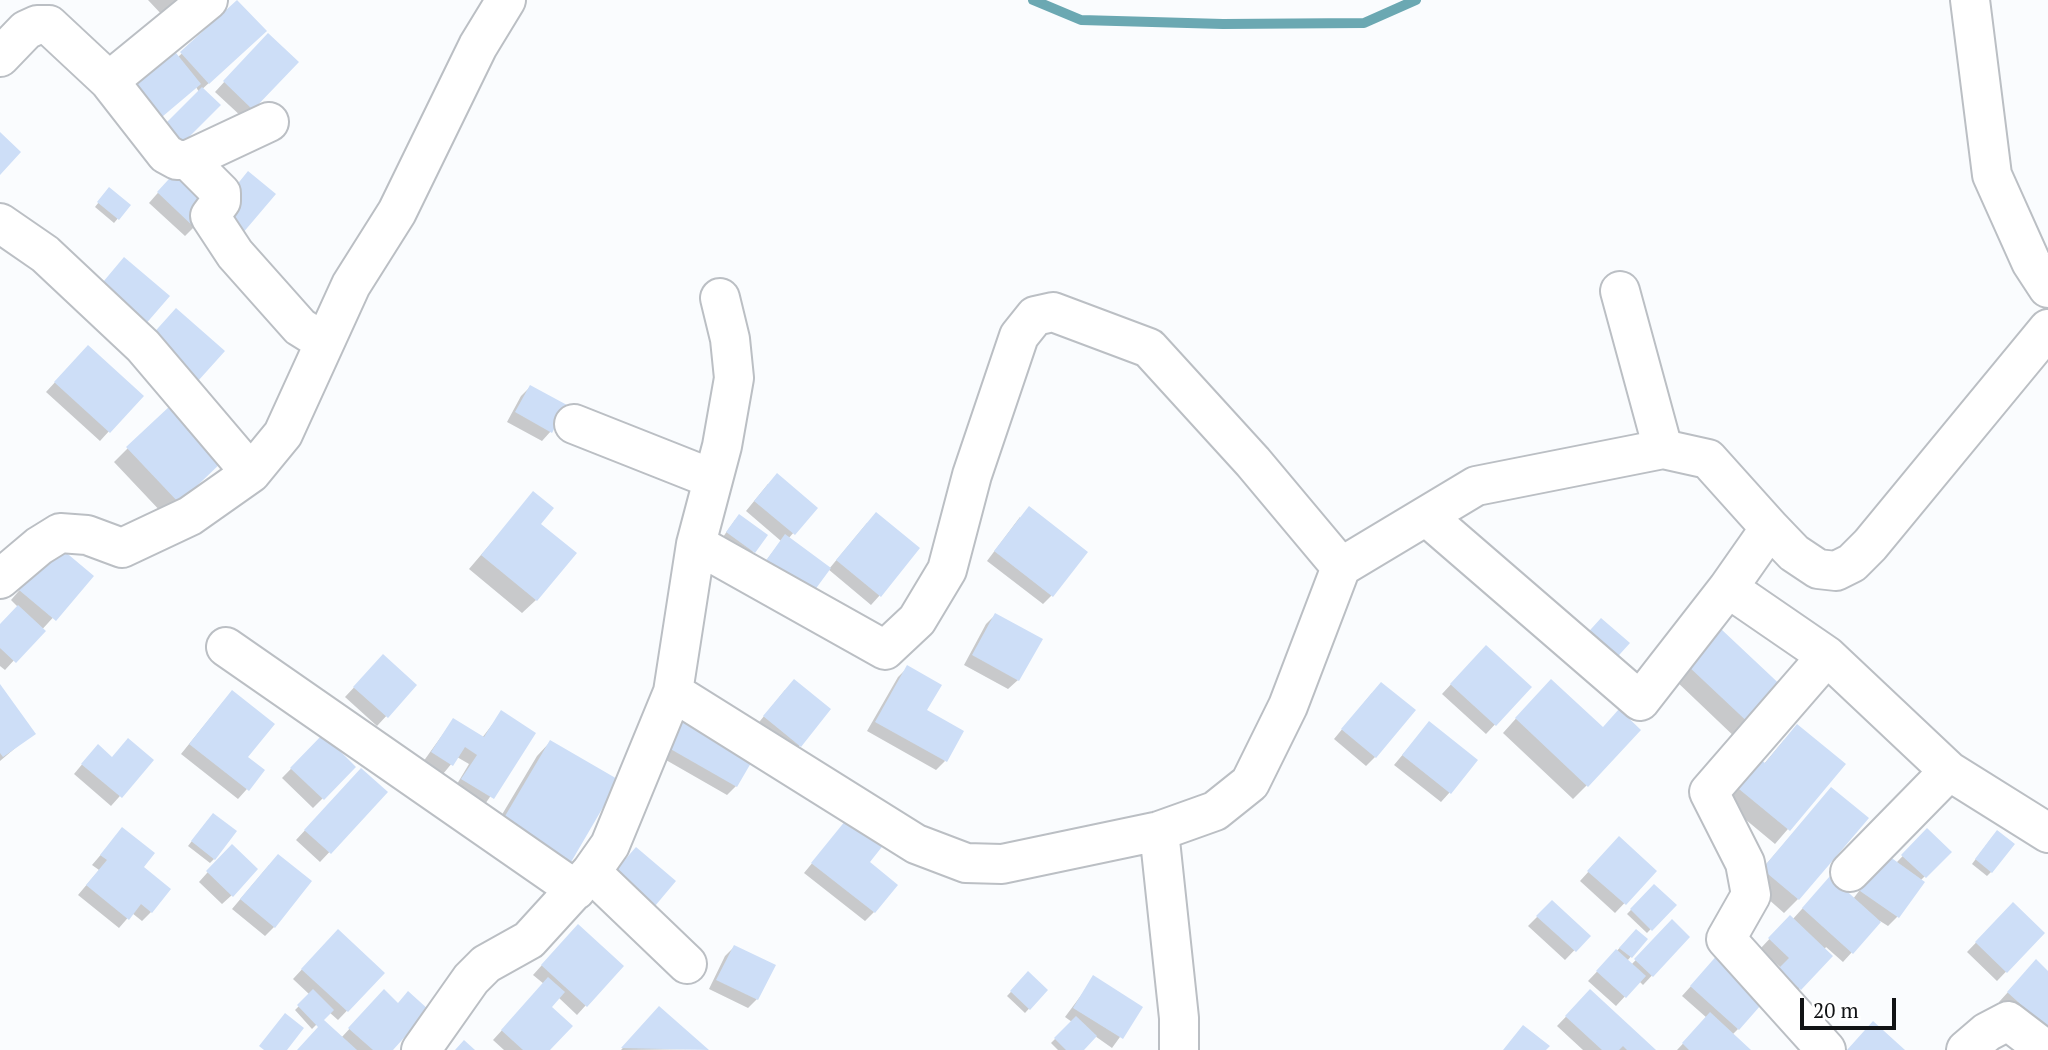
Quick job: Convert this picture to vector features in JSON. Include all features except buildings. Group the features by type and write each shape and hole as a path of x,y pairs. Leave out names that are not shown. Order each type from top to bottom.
{"street":[{"path":"109,81 208,0"},
{"path":"0,579 39,546 61,533 87,535 122,548 190,516 251,473 283,434 351,285 397,212 478,46 506,0"},
{"path":"1970,0 1992,175 2031,262 2048,288"},
{"path":"0,57 26,30 37,25 49,25 109,81 166,154 177,160 188,160 269,122"},
{"path":"188,160 221,193 221,201 211,216 235,254 300,327 324,342"},
{"path":"0,223 45,254 143,346 251,473"},
{"path":"1620,291 1663,449"},
{"path":"421,1050 478,971 529,940 583,881 610,845 673,692 696,544 734,379 730,340 720,298"},
{"path":"696,544 885,650 917,620 947,570 972,475 1019,336 1035,316 1053,312 1149,348 1253,462 1341,567"},
{"path":"673,692 916,844 967,863 1002,864 1159,831 1215,811 1250,783 1288,706 1341,567 1476,486 1663,449 1708,459 1794,553 1818,569 1836,571 1852,563 1870,545 2048,329"},
{"path":"574,424 713,479"},
{"path":"1426,516 1640,701 1728,588 1770,527"},
{"path":"1728,588 1827,656 1949,771 2048,833"},
{"path":"226,647 583,881 687,964"},
{"path":"1825,1050 1726,939 1751,895 1745,863 1709,792 1827,656"},
{"path":"1850,872 1949,771"},
{"path":"1159,831 1179,1018 1179,1050"},
{"path":"1966,1050 1987,1032 2008,1021 2046,1050"}],"waterway":[{"path":"1033,0 1081,20 1223,24 1364,23 1416,0"}]}
